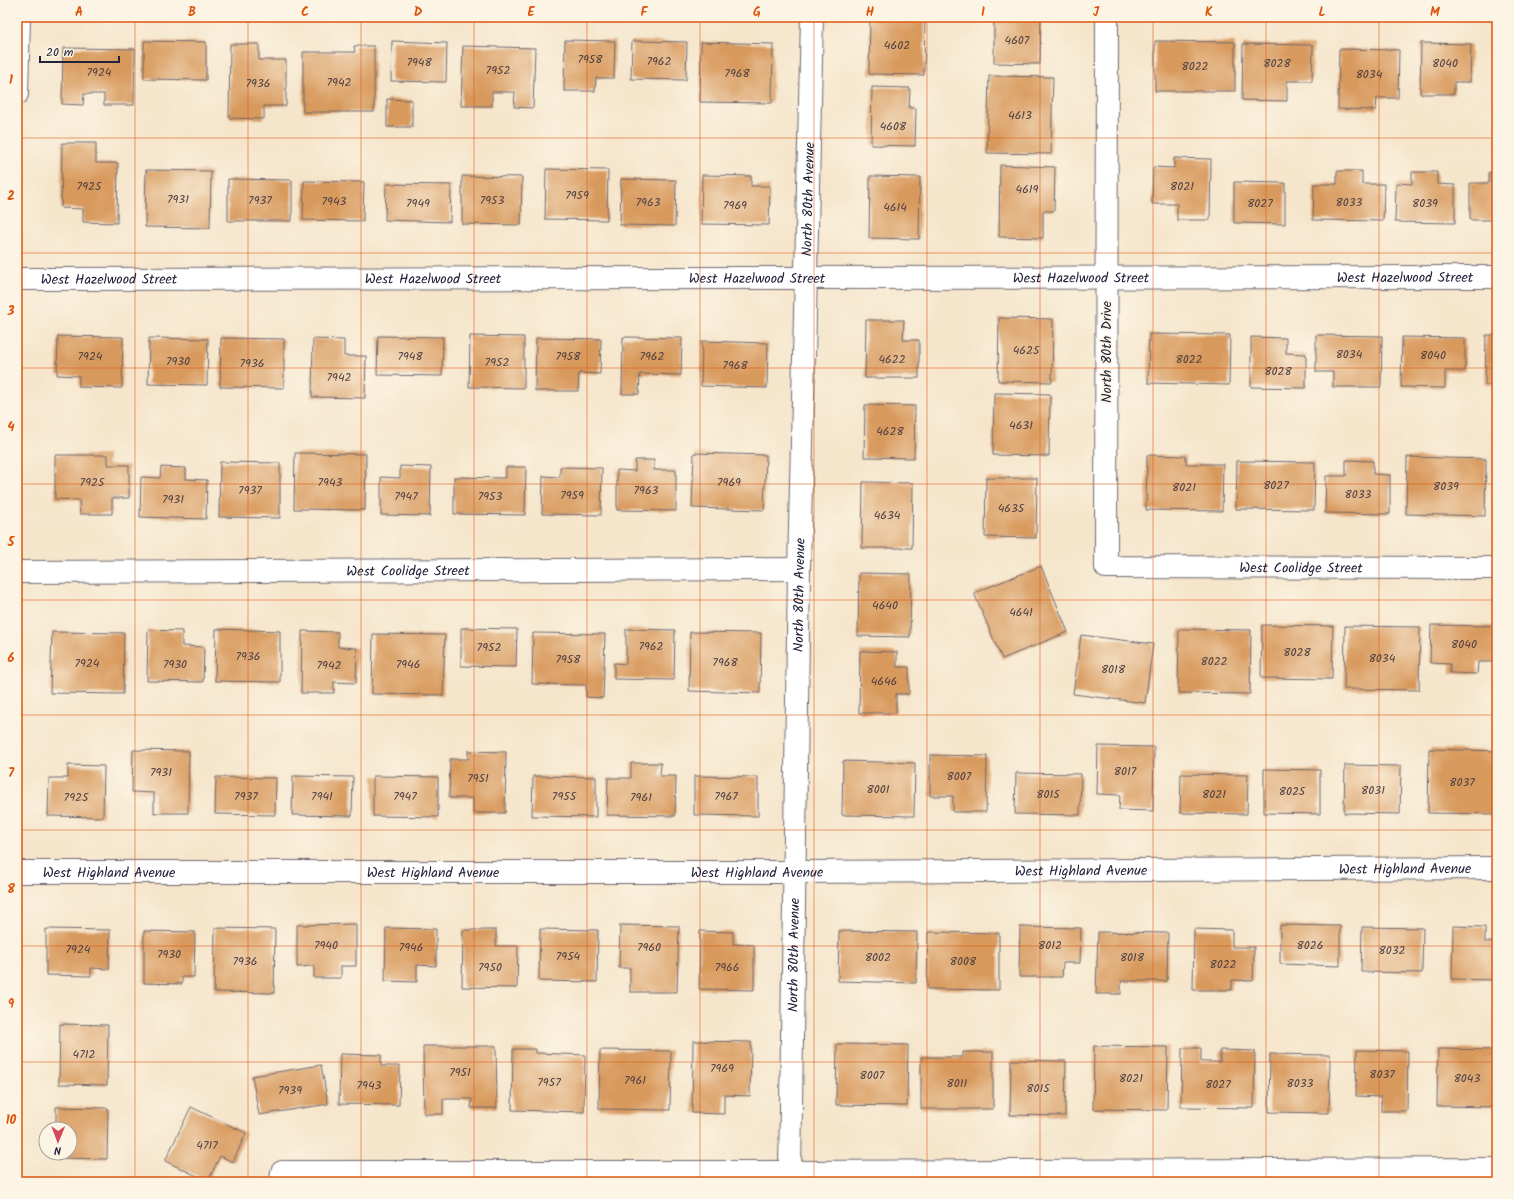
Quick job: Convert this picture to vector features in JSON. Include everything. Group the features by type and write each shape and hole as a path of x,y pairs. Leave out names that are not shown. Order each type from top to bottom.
{"street":[{"path":"17,94 19,17"},
{"name":"North 80th Avenue","path":"790,1172 800,569 812,17"},
{"name":"North 80th Drive","path":"1106,567 1107,17"},
{"name":"West Hazelwood Street","path":"17,279 1497,277"},
{"name":"West Coolidge Street","path":"1106,567 1497,568"},
{"name":"West Coolidge Street","path":"17,572 800,569"},
{"name":"West Highland Avenue","path":"17,872 795,872 1497,868"},
{"path":"282,1177 790,1172 1497,1169"}],"building":[{"path":"870,17 925,17 924,75 869,74"},
{"path":"994,17 1041,17 1040,64 994,63"},
{"path":"565,40 615,41 614,78 596,78 595,91 564,91"},
{"path":"144,41 206,42 206,80 144,79"},
{"path":"392,41 447,43 446,82 391,81"},
{"path":"632,41 687,42 686,80 631,79"},
{"path":"1155,41 1235,42 1235,91 1155,91"},
{"path":"701,42 773,44 772,103 700,102"},
{"path":"1421,43 1471,44 1470,82 1454,82 1454,94 1420,94"},
{"path":"230,44 259,44 259,60 286,60 286,106 264,106 264,119 229,118"},
{"path":"1243,44 1313,45 1312,81 1287,81 1287,101 1242,100"},
{"path":"354,46 374,46 374,112 303,112 303,52 355,52"},
{"path":"463,46 535,48 533,108 514,107 515,92 492,92 492,106 461,106"},
{"path":"63,48 135,49 134,105 104,105 104,94 84,94 83,105 62,104"},
{"path":"1339,49 1399,50 1398,98 1377,98 1376,110 1338,109"},
{"path":"989,76 1053,77 1051,154 987,153"},
{"path":"872,87 910,88 909,108 916,108 915,146 871,145"},
{"path":"387,99 412,100 412,127 387,127"},
{"path":"62,143 96,143 96,163 118,163 117,223 83,222 83,209 61,208"},
{"path":"1174,158 1211,159 1210,220 1177,220 1177,204 1152,204 1153,167 1174,168"},
{"path":"1000,165 1055,167 1054,211 1043,211 1043,238 999,237"},
{"path":"546,169 608,170 607,220 545,219"},
{"path":"146,170 211,171 210,228 145,227"},
{"path":"1337,171 1362,171 1362,184 1384,184 1383,221 1313,220 1314,184 1337,184"},
{"path":"1412,172 1437,172 1437,184 1455,185 1455,223 1395,222 1396,183 1412,184"},
{"path":"1489,172 1497,172 1497,220 1470,220 1470,183 1489,183"},
{"path":"702,175 751,176 751,186 770,186 769,225 701,224"},
{"path":"462,176 522,177 521,225 462,224"},
{"path":"870,176 920,177 919,239 869,238"},
{"path":"228,179 292,180 292,221 228,221"},
{"path":"621,179 676,180 675,226 620,225"},
{"path":"304,181 364,182 363,221 303,220"},
{"path":"1234,182 1285,183 1285,224 1234,223"},
{"path":"386,184 451,185 450,222 385,220"},
{"path":"999,318 1053,319 1052,382 998,381"},
{"path":"866,320 904,320 903,340 919,340 919,378 865,378"},
{"path":"1149,334 1230,335 1229,385 1148,383"},
{"path":"1316,335 1382,336 1381,387 1333,387 1333,372 1316,372"},
{"path":"1486,335 1497,335 1497,385 1485,385"},
{"path":"58,336 123,337 122,388 79,387 79,376 57,375"},
{"path":"378,336 443,337 442,376 377,375"},
{"path":"470,336 524,337 524,388 469,387"},
{"path":"623,337 682,338 681,375 640,374 639,394 622,394"},
{"path":"1251,337 1286,338 1286,353 1306,354 1306,388 1251,387"},
{"path":"1402,337 1465,338 1465,371 1445,371 1445,388 1401,387"},
{"path":"149,338 208,339 207,385 148,384"},
{"path":"221,338 284,339 284,388 220,387"},
{"path":"536,338 601,339 600,374 579,373 578,391 535,391"},
{"path":"313,339 344,340 344,356 366,356 365,398 312,397"},
{"path":"702,341 768,343 767,388 701,386"},
{"path":"994,393 1050,394 1049,456 993,455"},
{"path":"865,405 915,406 914,458 864,457"},
{"path":"295,453 366,454 365,510 294,509"},
{"path":"694,453 766,455 764,510 692,508"},
{"path":"55,455 108,455 108,465 129,465 129,498 112,498 112,514 80,514 79,500 55,499"},
{"path":"1147,455 1186,456 1186,464 1223,464 1222,511 1146,510"},
{"path":"1407,457 1486,459 1485,516 1406,514"},
{"path":"635,460 654,460 654,470 676,470 676,511 617,510 617,470 635,471"},
{"path":"1346,460 1373,461 1373,474 1390,475 1390,514 1325,513 1326,476 1346,476"},
{"path":"1237,461 1315,462 1314,510 1236,509"},
{"path":"220,462 280,463 280,518 219,517"},
{"path":"400,466 431,467 430,516 381,515 381,477 400,478"},
{"path":"161,467 186,468 186,479 207,480 206,519 140,517 141,477 160,478"},
{"path":"506,467 526,467 525,515 454,514 454,477 506,478"},
{"path":"560,467 602,468 601,515 542,514 543,476 560,477"},
{"path":"986,478 1037,478 1036,538 985,537"},
{"path":"863,482 913,483 912,548 862,548"},
{"path":"1496,492 1497,513 1495,513"},
{"path":"1041,566 1068,632 1002,659 974,593"},
{"path":"859,573 911,574 910,637 858,636"},
{"path":"1262,625 1333,626 1332,679 1261,678"},
{"path":"1431,625 1497,626 1497,662 1478,662 1477,674 1450,673 1450,664 1430,663"},
{"path":"1345,626 1420,627 1419,690 1344,689"},
{"path":"461,628 517,629 516,667 461,666"},
{"path":"216,629 280,631 280,682 215,681"},
{"path":"626,629 675,630 674,680 614,679 614,663 626,664"},
{"path":"1179,629 1251,630 1250,694 1178,693"},
{"path":"148,630 182,631 182,646 204,647 203,682 147,681"},
{"path":"302,631 338,632 338,647 357,648 356,683 334,682 334,693 301,693"},
{"path":"52,632 124,633 123,694 50,693"},
{"path":"690,632 761,633 760,693 689,691"},
{"path":"533,633 605,634 603,698 586,697 586,685 532,684"},
{"path":"373,634 445,635 443,695 372,694"},
{"path":"1081,635 1153,644 1145,703 1073,694"},
{"path":"860,651 897,652 897,667 909,667 909,694 896,694 896,713 859,713"},
{"path":"1098,746 1154,747 1153,811 1119,810 1120,795 1097,794"},
{"path":"1429,749 1497,751 1496,814 1428,813"},
{"path":"133,750 189,751 188,813 154,813 154,793 132,792"},
{"path":"468,751 506,752 505,813 473,813 473,798 449,798 450,759 468,759"},
{"path":"930,755 987,756 986,812 953,812 953,796 930,796"},
{"path":"843,761 915,763 914,816 842,815"},
{"path":"631,763 661,763 660,776 676,776 675,816 607,815 608,778 631,778"},
{"path":"68,765 104,766 103,817 48,816 49,778 68,778"},
{"path":"1345,765 1401,766 1400,814 1344,813"},
{"path":"1264,769 1320,770 1320,814 1264,813"},
{"path":"1016,773 1081,774 1080,815 1015,814"},
{"path":"1181,774 1248,775 1247,814 1180,813"},
{"path":"293,776 353,777 352,816 292,815"},
{"path":"373,776 438,777 438,817 373,816"},
{"path":"533,776 596,777 596,817 532,816"},
{"path":"694,776 758,777 758,816 694,815"},
{"path":"216,777 276,778 275,815 215,814"},
{"path":"356,924 356,966 341,966 341,978 314,978 314,966 297,967 297,925"},
{"path":"620,925 679,926 677,992 630,992 630,968 619,968"},
{"path":"1280,925 1340,926 1340,966 1280,964"},
{"path":"1453,926 1485,927 1485,942 1497,942 1497,980 1452,979"},
{"path":"1020,927 1081,928 1080,963 1063,963 1062,977 1019,977"},
{"path":"1362,927 1423,928 1422,973 1361,972"},
{"path":"215,928 275,929 274,993 214,992"},
{"path":"386,928 436,929 436,966 417,965 417,982 385,981"},
{"path":"46,929 110,930 109,969 91,968 91,976 46,975"},
{"path":"540,929 598,930 597,982 539,981"},
{"path":"1194,929 1232,930 1232,947 1254,947 1253,981 1232,980 1232,990 1193,990"},
{"path":"463,930 496,930 496,946 518,946 517,988 462,987"},
{"path":"144,931 195,932 194,977 182,977 182,984 144,983"},
{"path":"700,931 733,932 733,944 754,945 754,990 699,989"},
{"path":"839,931 917,932 916,983 838,981"},
{"path":"928,932 999,933 999,990 927,989"},
{"path":"1098,932 1168,933 1167,981 1121,981 1121,994 1096,994"},
{"path":"60,1024 108,1025 107,1085 59,1084"},
{"path":"693,1041 751,1042 750,1096 724,1095 724,1114 692,1113"},
{"path":"837,1044 908,1045 907,1106 836,1105"},
{"path":"423,1046 496,1046 497,1108 471,1108 472,1099 443,1099 443,1114 424,1114"},
{"path":"1094,1046 1168,1047 1167,1110 1093,1109"},
{"path":"1182,1048 1201,1048 1201,1062 1220,1062 1220,1050 1255,1051 1254,1108 1181,1107"},
{"path":"513,1049 536,1049 536,1053 585,1055 584,1112 512,1110"},
{"path":"1438,1049 1497,1050 1497,1107 1437,1106"},
{"path":"600,1050 671,1051 670,1110 599,1109"},
{"path":"1357,1050 1408,1051 1407,1111 1381,1111 1381,1097 1356,1096"},
{"path":"963,1052 993,1052 993,1109 921,1109 921,1057 963,1057"},
{"path":"340,1054 381,1055 381,1066 400,1066 399,1105 339,1104"},
{"path":"1270,1054 1330,1055 1329,1113 1269,1112"},
{"path":"1011,1060 1066,1061 1065,1116 1010,1115"},
{"path":"321,1065 328,1104 259,1115 252,1076"},
{"path":"56,1107 108,1108 107,1159 78,1158 78,1121 56,1121"},
{"path":"191,1107 246,1133 233,1162 220,1156 208,1181 165,1161"}]}
